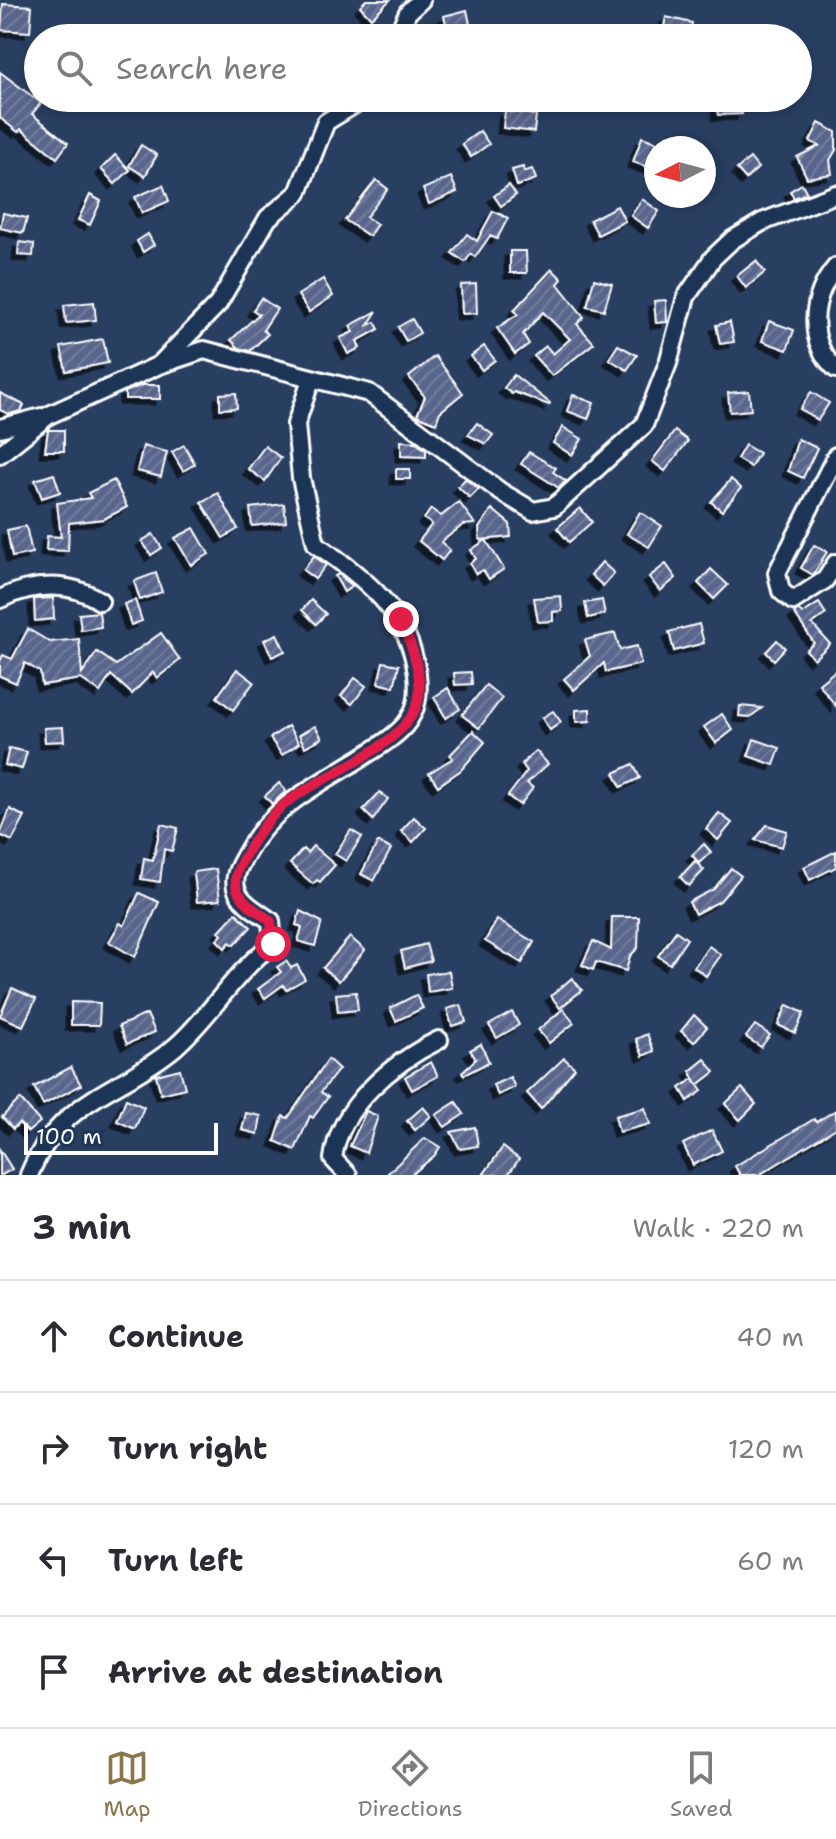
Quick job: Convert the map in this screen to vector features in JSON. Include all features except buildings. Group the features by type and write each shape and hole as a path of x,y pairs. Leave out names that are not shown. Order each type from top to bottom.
{"street":[{"path":"402,24 408,12 421,0"},
{"path":"159,365 218,304 268,218 298,193 326,122 342,112"},
{"path":"0,428 49,415 159,365 204,350 369,393 501,492 533,511 554,507 644,425 668,363 686,297 713,258 732,240 762,222 836,194"},
{"path":"836,267 818,303 814,332 819,348 836,369"},
{"path":"29,1175 34,1162 67,1117 91,1097 145,1069 177,1045 256,956 273,944 271,921 245,902 237,890 235,873 250,847 280,808 388,741 406,724 420,698 414,652 401,619 365,579 316,544 301,478 296,424 311,380"},
{"path":"0,454 49,415"},
{"path":"836,456 777,573 781,591 793,601 825,580 836,563"},
{"path":"0,599 51,585 86,592 100,601"},
{"path":"348,1175 333,1159 335,1143 361,1100 405,1059 439,1040"}],"route":[{"path":"273,944 271,921 245,902 237,890 235,873 250,847 280,808 388,741 406,724 420,698 414,652 401,619"}]}
